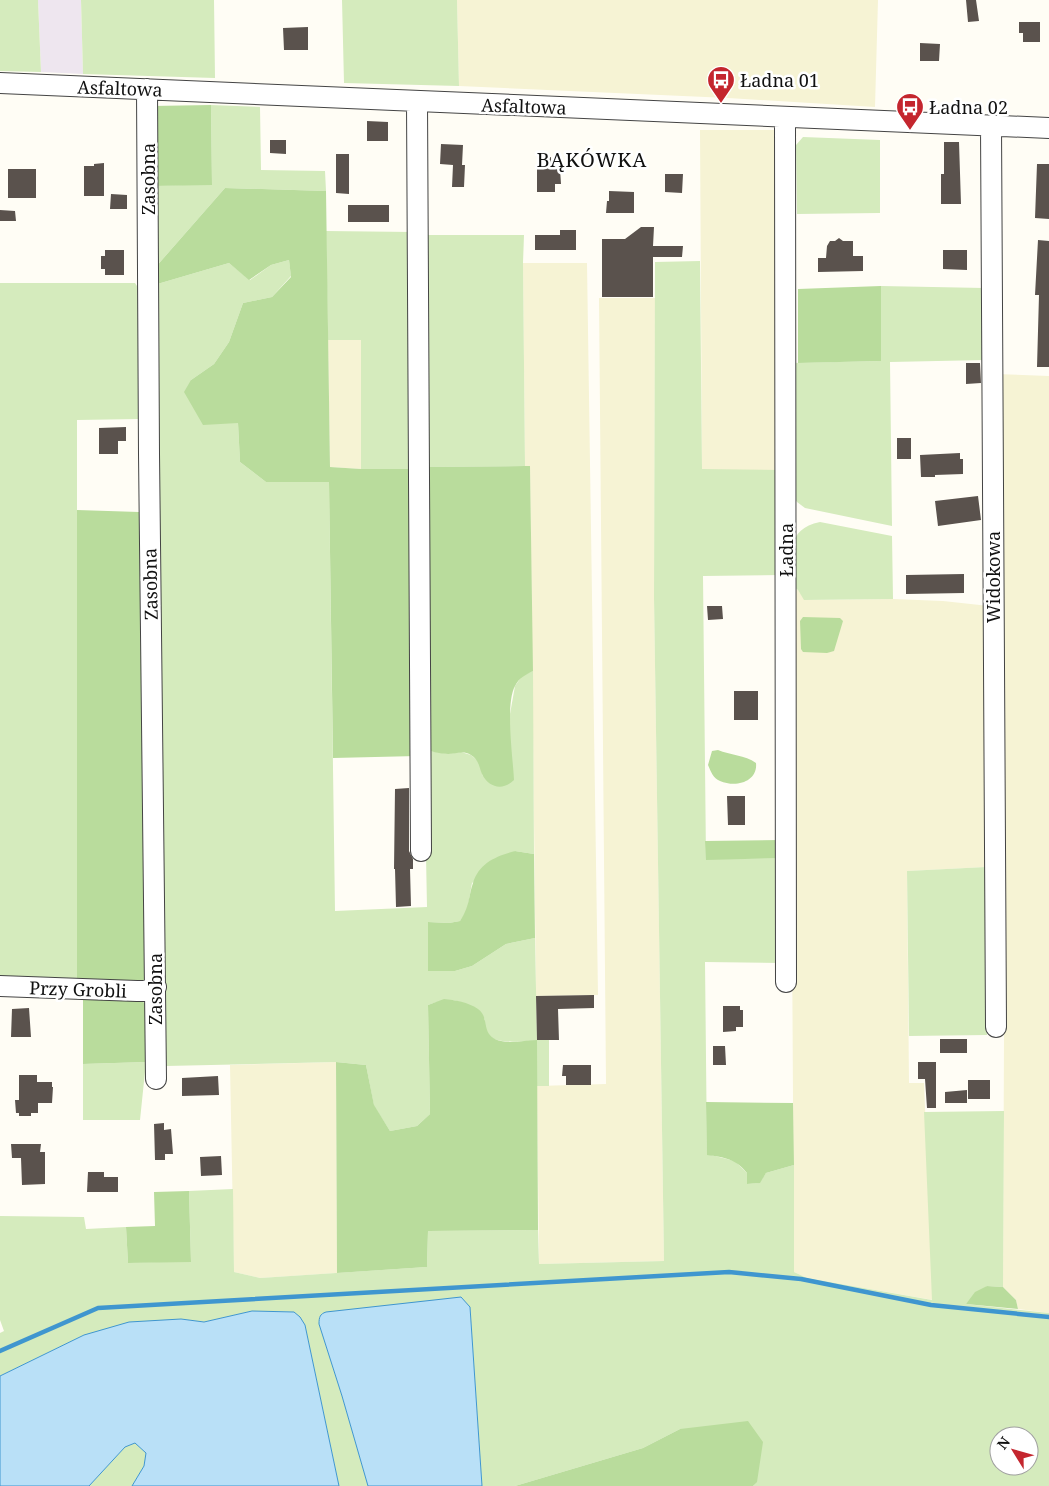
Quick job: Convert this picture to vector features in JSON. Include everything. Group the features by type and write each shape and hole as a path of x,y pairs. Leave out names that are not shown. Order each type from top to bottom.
{"street":[{"name":"Asfaltowa","path":"0,83 1049,128"},
{"name":"Zasobna","path":"147,89 148,454 156,1079"},
{"path":"417,102 421,851"},
{"name":"Ładna","path":"785,117 786,982"},
{"name":"Widokowa","path":"991,126 996,1027"},
{"name":"Przy Grobli","path":"0,986 137,991 156,987"}],"shaded area":[{"path":"38,0 81,0 83,74 41,72"},
{"path":"457,0 878,0 875,107 728,98 459,86"},
{"path":"700,130 780,130 781,470 702,470"},
{"path":"523,263 587,263 598,995 536,996 530,467 525,466"},
{"path":"599,298 655,298 654,598 664,1261 539,1264 537,1086 606,1084"},
{"path":"361,339 361,469 330,467 328,340"},
{"path":"995,374 1049,376 1049,1313 1018,1309 1016,1300 1003,1287 1004,1034"},
{"path":"790,584 798,590 805,600 893,599 943,601 989,606 986,867 907,871 909,1083 924,1083 933,1300 807,1278 794,1272"},
{"path":"336,1062 337,1273 260,1278 234,1272 230,1065"}],"green space":[{"path":"0,0 38,0 41,72 0,71"},
{"path":"81,0 214,0 215,78 83,74"},
{"path":"342,0 457,0 459,86 344,83"},
{"path":"211,105 260,107 261,170 325,171 326,191 225,188 154,269 154,186 212,184"},
{"path":"211,105 212,185 154,186 152,106"},
{"path":"803,137 880,140 880,213 797,214 796,145"},
{"path":"225,188 326,191 330,467 413,469 417,756 333,758 329,482 266,482 240,462 238,423 203,425 184,392 191,380 214,364 229,342 243,303 272,297 291,277 289,260 271,265 249,280 229,263 154,285 154,269"},
{"path":"326,231 412,232 413,469 361,469 361,340 328,340"},
{"path":"422,235 524,235 525,466 424,467"},
{"path":"289,260 291,276 272,297 243,303 229,342 214,364 191,380 238,423 240,462 266,482 329,482 335,911 427,907 424,750 448,754 461,752 471,755 479,762 483,776 510,714 515,686 522,676 533,671 534,854 515,851 472,883 467,911 460,921 449,923 428,922 428,971 455,971 472,966 506,944 535,938 537,1040 509,1042 495,1039 486,1032 485,1019 464,1004 453,1000 428,1005 430,1114 417,1126 390,1131 374,1106 366,1065 336,1062 166,1066 163,1061 154,285 229,263 250,280 271,265"},
{"path":"700,261 702,469 781,470 782,575 703,576 706,859 780,858 781,963 705,962 707,1154 735,1161 747,1173 747,1184 759,1183 766,1173 794,1165 794,1272 807,1278 932,1300 924,1112 1004,1111 1003,1287 987,1286 966,1304 1049,1313 1049,1486 753,1486 757,1481 680,1429 643,1448 515,1486 482,1486 470,1307 319,1324 368,1486 339,1486 305,1325 294,1312 252,1311 204,1322 181,1319 84,1335 0,1376 0,1333 4,1331 0,1320 0,1216 84,1217 86,1229 126,1227 128,1263 191,1261 189,1191 233,1189 234,1272 260,1278 427,1267 428,1231 538,1230 539,1264 664,1261 654,598 655,262"},
{"path":"0,283 135,283 139,289 139,419 77,420 77,982 0,981"},
{"path":"881,286 984,288 985,360 890,362 892,526 805,508 797,502 791,493 792,363 881,361"},
{"path":"881,286 881,361 798,363 798,289"},
{"path":"530,466 533,671 518,681 512,694 510,718 514,780 501,787 492,785 485,779 477,761 471,755 465,753 445,754 424,750 424,467"},
{"path":"77,510 139,512 145,981 77,982"},
{"path":"820,522 892,536 893,599 804,600 798,590 790,584 791,554 796,537 801,531"},
{"path":"803,617 840,618 843,621 834,651 827,653 803,652 801,649 800,621"},
{"path":"718,750 747,758 756,763 756,770 750,779 733,784 718,780 712,774 708,765 712,751"},
{"path":"780,840 780,858 706,860 705,841"},
{"path":"515,851 534,854 535,938 506,944 472,966 455,971 428,971 428,922 449,923 460,921 466,911 473,883 479,870 489,861"},
{"path":"986,867 987,1035 909,1036 907,871"},
{"path":"83,996 139,1000 147,1004 146,1062 83,1064"},
{"path":"444,999 466,1003 478,1009 484,1017 487,1031 494,1039 510,1042 537,1040 538,1230 428,1231 427,1267 337,1273 336,1062 366,1065 374,1105 390,1131 417,1126 430,1114 428,1005"},
{"path":"537,1040 549,1040 549,1086 537,1086"},
{"path":"146,1062 140,1120 83,1120 83,1064"},
{"path":"706,1102 793,1103 794,1165 766,1173 760,1183 747,1184 747,1173 743,1168 724,1158 707,1155"},
{"path":"189,1191 191,1262 128,1263 126,1227 155,1226 154,1192"},
{"path":"987,1286 1003,1287 1016,1300 1018,1309 966,1304 975,1292"},
{"path":"748,1421 763,1442 757,1482 753,1486 515,1486 643,1448 680,1429"},
{"path":"135,1443 146,1453 144,1466 132,1486 89,1486 125,1447"}],"water":[{"path":"461,1297 470,1307 482,1486 368,1486 319,1324 320,1316 326,1312"},
{"path":"252,1311 294,1312 305,1325 339,1486 132,1486 144,1466 146,1453 135,1443 125,1447 89,1486 0,1486 0,1376 84,1335 129,1322 181,1319 204,1322"}],"building":[{"path":"966,0 976,0 979,21 968,22"},
{"path":"1019,22 1040,22 1040,42 1023,42 1023,33 1019,33"},
{"path":"308,27 308,50 284,50 283,28"},
{"path":"920,43 940,44 939,61 920,61"},
{"path":"367,121 388,122 388,141 367,141"},
{"path":"270,140 286,140 286,154 270,153"},
{"path":"944,142 959,142 961,204 941,204 941,174 944,174"},
{"path":"441,144 463,145 462,165 465,165 464,187 452,187 453,165 440,164"},
{"path":"336,154 349,154 349,194 336,193"},
{"path":"537,157 551,157 551,169 560,169 561,184 555,184 555,192 537,192"},
{"path":"104,163 104,196 84,196 84,166"},
{"path":"1037,164 1049,164 1049,219 1035,218"},
{"path":"8,169 36,169 36,198 8,198"},
{"path":"665,174 683,174 682,193 665,192"},
{"path":"609,191 634,192 634,213 606,213"},
{"path":"111,194 127,195 127,209 110,209"},
{"path":"348,205 389,205 389,222 348,222"},
{"path":"0,210 15,211 16,221 0,221"},
{"path":"641,227 654,227 653,246 683,246 682,257 653,257 653,297 602,297 602,239 625,239"},
{"path":"560,230 576,230 576,250 535,250 535,235 560,235"},
{"path":"839,238 843,241 853,241 853,256 863,256 863,271 818,272 818,258 826,258 827,246 830,241 835,241"},
{"path":"1038,240 1049,241 1049,367 1037,367 1039,295 1035,295"},
{"path":"105,250 124,250 124,275 105,275 105,269 101,269 101,256 105,256"},
{"path":"943,250 967,250 967,270 943,269"},
{"path":"966,363 980,363 981,383 966,384"},
{"path":"126,427 126,441 118,441 118,454 99,454 99,428"},
{"path":"897,438 911,438 911,459 897,459"},
{"path":"960,453 960,459 963,459 963,474 921,477 920,455"},
{"path":"978,496 981,520 938,526 935,501"},
{"path":"964,574 964,593 906,594 906,575"},
{"path":"707,606 722,606 723,619 708,620"},
{"path":"734,691 758,691 758,720 734,720"},
{"path":"409,788 409,851 413,859 413,869 410,869 411,906 396,907 394,869 395,789"},
{"path":"727,796 745,796 745,825 728,825"},
{"path":"594,995 594,1008 558,1009 559,1040 537,1040 536,996"},
{"path":"723,1006 740,1006 740,1010 743,1010 743,1027 736,1027 736,1031 723,1032"},
{"path":"29,1008 31,1037 11,1037 12,1009"},
{"path":"940,1039 967,1039 967,1053 940,1053"},
{"path":"713,1046 725,1046 726,1065 713,1065"},
{"path":"918,1062 936,1062 936,1108 927,1108 925,1079 918,1079"},
{"path":"563,1065 591,1065 591,1085 566,1085 566,1076 562,1076"},
{"path":"19,1075 37,1075 37,1082 52,1082 52,1103 38,1103 38,1113 31,1113 31,1116 19,1116 19,1113 16,1113 15,1100 19,1100"},
{"path":"218,1076 219,1095 182,1096 182,1078"},
{"path":"968,1080 990,1080 990,1099 968,1099"},
{"path":"967,1090 967,1103 945,1103 945,1092"},
{"path":"164,1123 164,1130 171,1129 173,1154 165,1154 165,1160 155,1160 154,1124"},
{"path":"11,1144 41,1144 40,1152 45,1152 45,1184 22,1185 21,1158 12,1158"},
{"path":"221,1156 222,1175 201,1176 200,1157"},
{"path":"88,1172 104,1172 104,1177 118,1177 118,1192 87,1192"}],"waterway":[{"path":"0,1351 98,1308 729,1272 801,1279 931,1305 1049,1317"}],"place":[{"name":"Ładna 01","path":"721,104"},
{"name":"Ładna 02","path":"910,131"}],"district":[{"name":"BĄKÓWKA","path":"592,159"}]}
